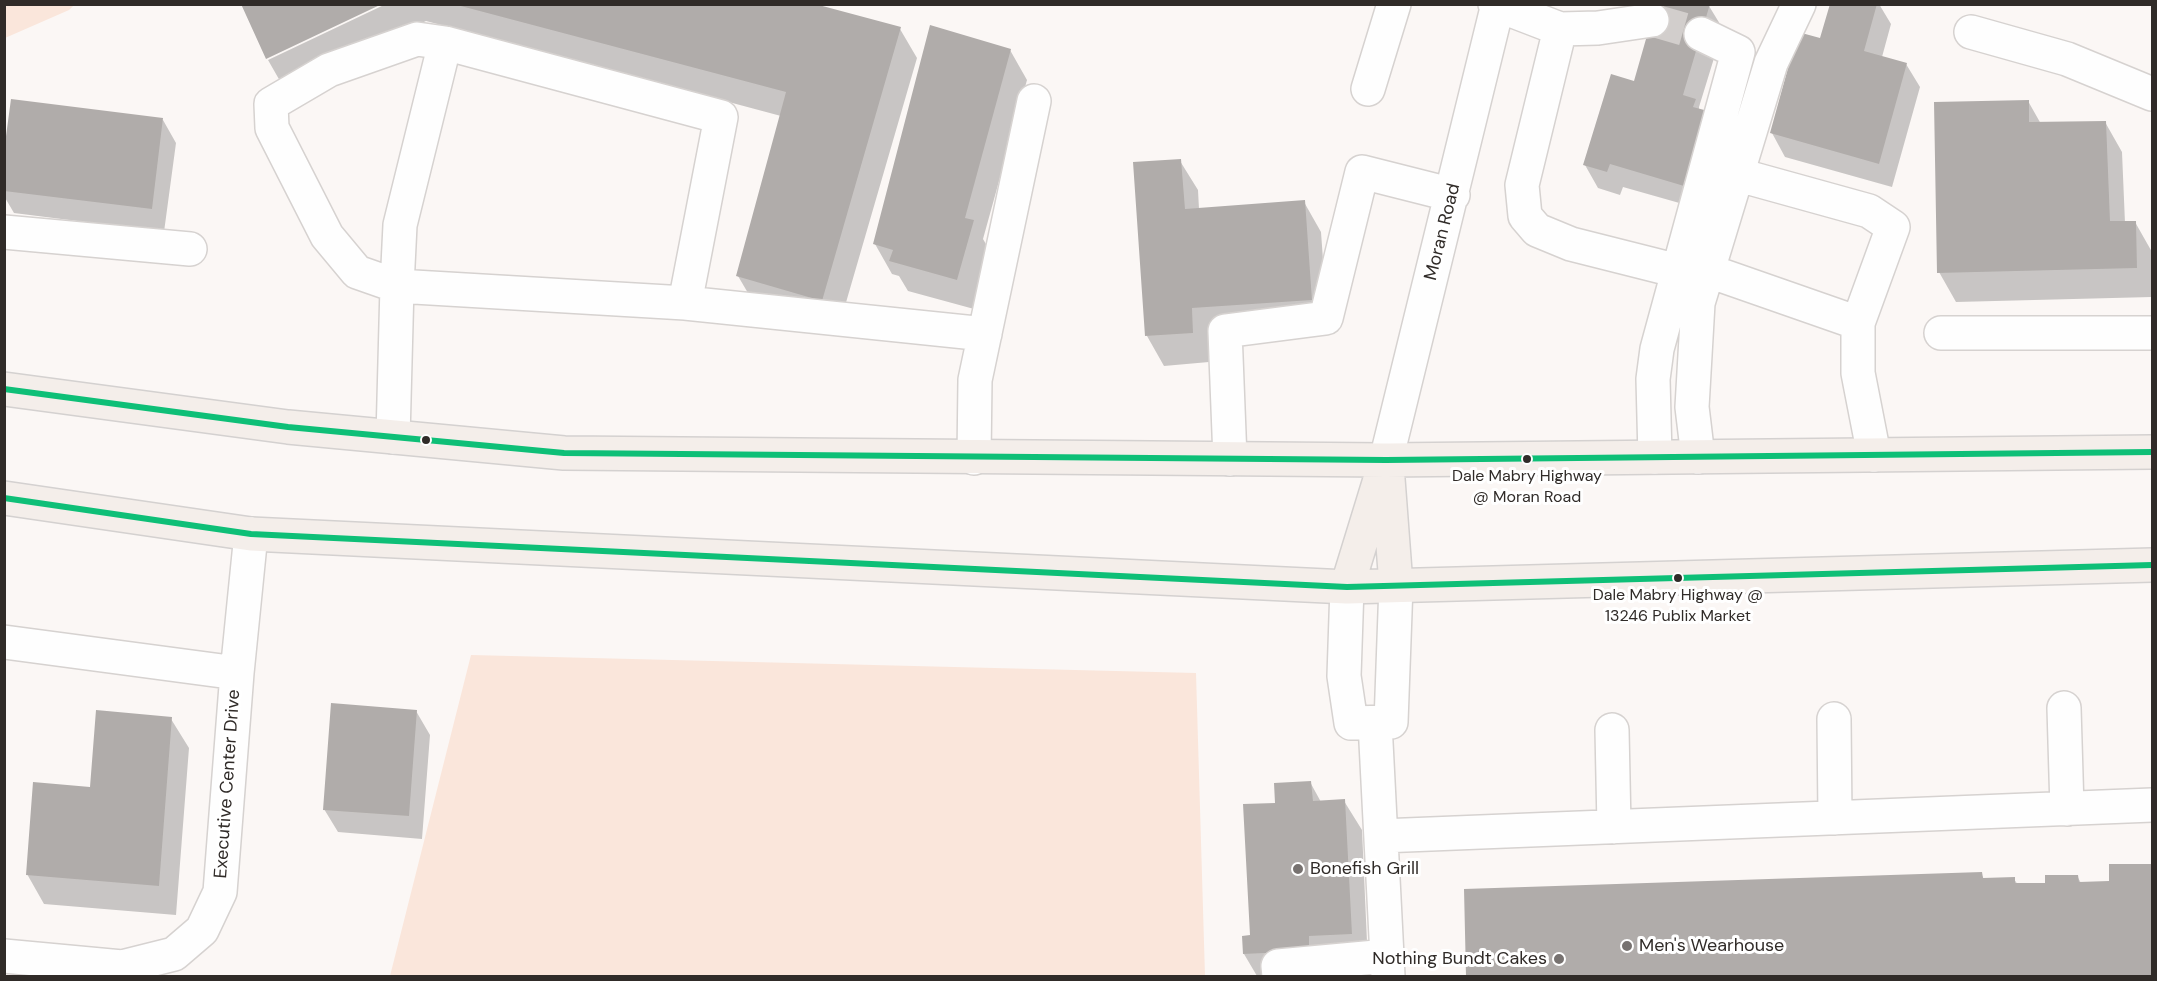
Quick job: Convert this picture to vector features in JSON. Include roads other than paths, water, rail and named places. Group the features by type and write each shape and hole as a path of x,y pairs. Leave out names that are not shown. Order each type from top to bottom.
{"main road":[{"path":"4,389 288,427 564,453 1386,460 2152,452"},
{"path":"1386,460 1396,585"},
{"path":"1347,587 1386,460"},
{"path":"4,498 252,534 1347,587 2152,565"}],"street":[{"path":"1368,89 1394,4"},
{"path":"1655,457 1653,379 1657,349 1739,175 1771,63 1798,4"},
{"path":"1497,5 1560,29 1599,28 1652,20"},
{"name":"Moran Road","path":"1386,460 1453,195 1497,5"},
{"path":"1560,29 1522,185 1525,216 1537,230 1571,244 1693,271 1858,323"},
{"path":"1971,32 2067,59 2152,94"},
{"path":"1698,456 1692,407 1698,303 1693,271 1738,51 1701,34"},
{"path":"685,303 721,117 445,43 417,39 328,70 271,104 272,128 327,236 357,272 396,286 685,303 985,334"},
{"path":"393,436 396,286 400,225 445,43"},
{"path":"974,458 975,380 1034,101"},
{"path":"1230,459 1225,331 1326,318 1362,172 1453,195"},
{"path":"1739,175 1869,211 1893,227 1858,323 1858,373 1874,455"},
{"path":"4,232 190,249"},
{"path":"1941,333 2152,333"},
{"name":"Executive Center Drive","path":"4,956 122,967 174,954 202,930 220,892 237,673 252,534"},
{"path":"1347,587 1344,676 1351,723 1375,723 1391,722 1396,585"},
{"path":"4,642 237,673"},
{"path":"2064,708 2067,809"},
{"path":"1834,719 1835,818"},
{"path":"1279,976 1278,966 1388,966 1375,723"},
{"path":"1612,730 1614,827"},
{"path":"1381,836 2152,805"}],"tunnel":[{"path":"1652,20 1701,34"}],"place":[{"name":"Dale Mabry Highway @ Moran Road","path":"1527,459"},
{"name":"Dale Mabry Highway @ 13246 Publix Market","path":"1678,578"},
{"name":"Bonefish Grill","path":"1298,869"},
{"name":"Men's Wearhouse","path":"1627,946"},
{"name":"Nothing Bundt Cakes","path":"1559,959"}]}
